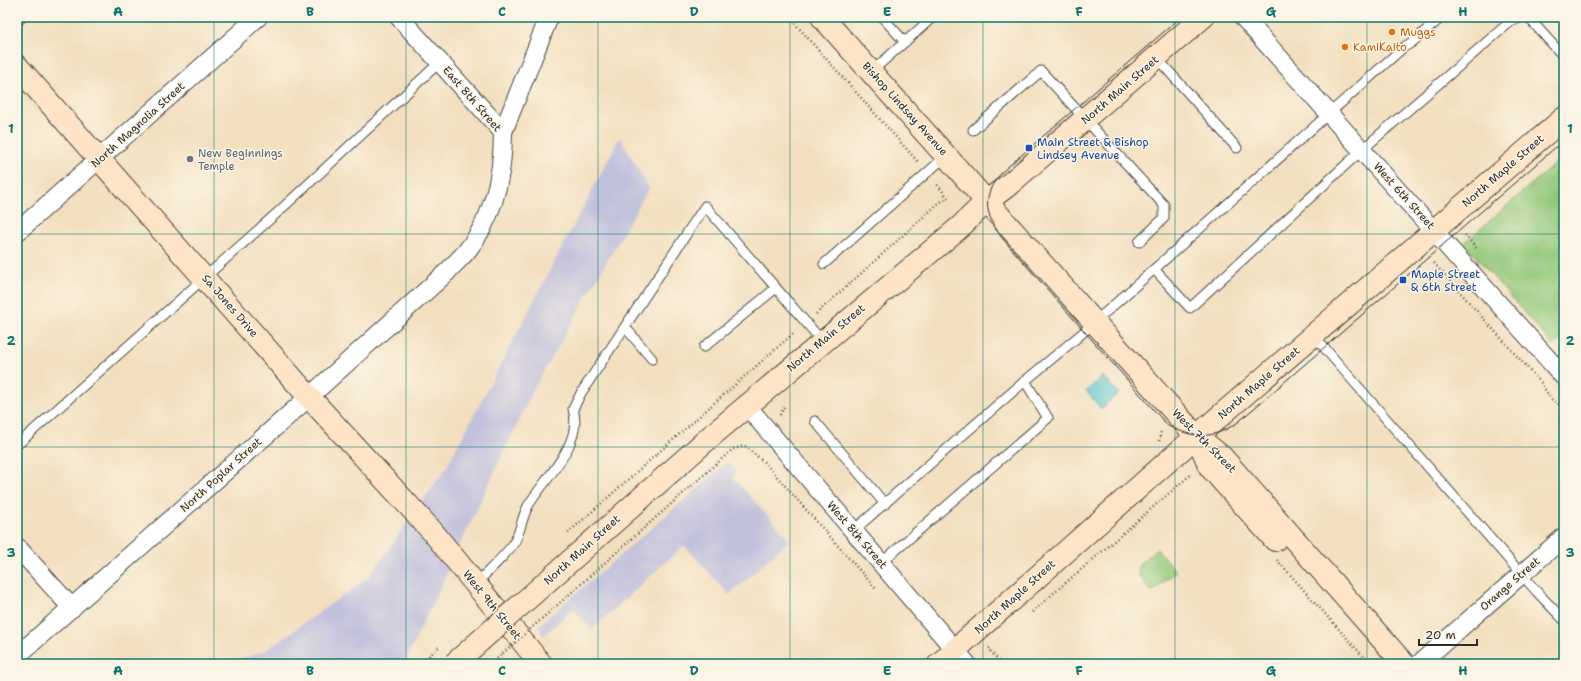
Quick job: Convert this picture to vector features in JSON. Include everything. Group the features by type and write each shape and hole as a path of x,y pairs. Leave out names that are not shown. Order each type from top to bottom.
{"main road":[{"name":"Bishop Lindsay Avenue","path":"822,17 987,201"},
{"name":"North Main Street","path":"454,664 746,405 1085,120 1203,17"},
{"name":"Sa Jones Drive","path":"17,66 309,397 444,545"},
{"name":"North Maple Street","path":"939,664 961,657 1196,436 1314,336 1435,230 1560,125"},
{"name":"West 7th Street","path":"987,201 1196,436 1221,456 1404,664"},
{"path":"1196,436 1210,467 1386,664"},
{"name":"West 9th Street","path":"444,545 541,664"}],"street":[{"name":"North Magnolia Street","path":"17,232 258,17"},
{"name":"East 8th Street","path":"399,17 502,132 502,158 498,184 481,228 467,251 424,292"},
{"path":"502,132 549,17"},
{"name":"West 6th Street","path":"1243,17 1363,149 1564,377"},
{"name":"North Poplar Street","path":"17,656 309,397 424,292"},
{"name":"West 8th Street","path":"746,405 961,657"},
{"name":"Orange Street","path":"1420,664 1564,537"},
{"path":"17,547 72,608"}],"lane":[{"path":"17,22 22,17"},
{"path":"882,17 905,42"},
{"path":"871,72 933,17"},
{"path":"853,532 1024,381 1095,322 1404,47 1431,20 1442,17"},
{"path":"1154,269 1190,308 1363,149 1510,22 1522,17"},
{"path":"1528,17 1564,57"},
{"path":"1157,58 1237,148"},
{"path":"17,445 204,278 440,62"},
{"path":"973,130 1041,71 1164,205 1164,218 1139,242"},
{"path":"824,264 946,156"},
{"path":"476,584 515,541 528,507 562,459 572,437 575,417 573,409 581,393 704,206 822,341"},
{"path":"704,347 776,288"},
{"path":"624,327 652,359"},
{"path":"1314,336 1564,620"},
{"path":"881,563 1048,418 1024,381"},
{"path":"815,421 885,504"}],"path":[{"path":"711,406 939,203 948,198 789,17"},
{"path":"1434,263 1541,383 1551,398 1564,408"},
{"path":"780,415 784,407"},
{"path":"491,664 733,449 745,446 764,462 878,592"},
{"path":"1030,613 1189,476 1194,475"},
{"path":"1275,557 1370,664"},
{"path":"995,644 989,649 1001,664"}],"shaded area":[{"path":"620,137 649,188 533,390 404,664 224,664 265,651 369,577 446,468"},
{"path":"728,462 737,472 733,478 790,540 729,595 684,545 592,630 573,609 543,636 538,626"}],"green space":[{"path":"1564,156 1564,336 1553,346 1464,243"},
{"path":"1157,549 1176,572 1152,592 1138,575 1139,564"}],"water":[{"path":"1103,376 1119,393 1101,409 1086,391"}],"tram line":[{"path":"1181,17 1003,171 991,188 988,196 988,204 991,220 1002,238 1168,426 1187,433 1195,435 1211,435 1228,429 1237,423 1564,140"}],"place":[{"name":"Muggs","path":"1392,32"},
{"name":"KamiKaito","path":"1345,47"},
{"name":"Main Street & Bishop Lindsey Avenue","path":"1029,148"},
{"name":"New Beginnings Temple","path":"190,159"},
{"name":"Maple Street & 6th Street","path":"1403,280"}]}
